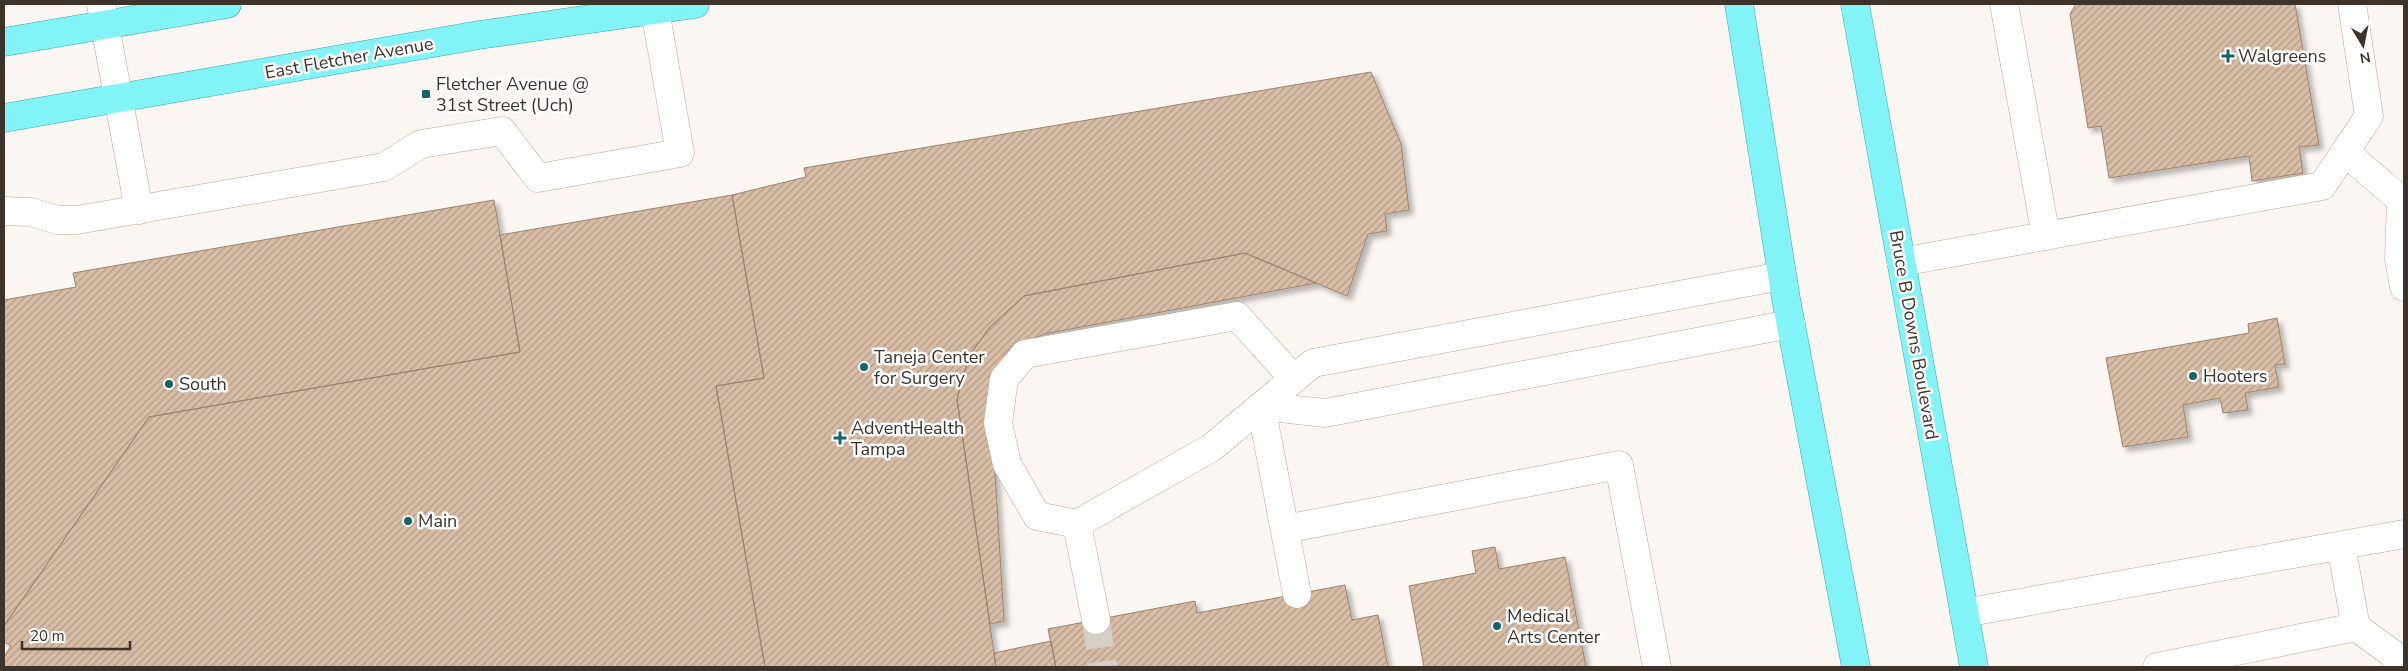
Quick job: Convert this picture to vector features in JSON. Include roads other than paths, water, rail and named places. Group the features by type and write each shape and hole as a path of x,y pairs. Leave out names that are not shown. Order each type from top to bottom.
{"main road":[{"path":"4,42 103,14 227,4"},
{"name":"East Fletcher Avenue","path":"4,118 479,35 695,4"},
{"path":"1739,4 1782,276 1856,667"},
{"name":"Bruce B Downs Boulevard","path":"1855,4 1974,667"}],"lane":[{"path":"2004,4 2046,236"},
{"path":"1901,262 2322,186 2369,116 2352,4"},
{"path":"4,211 31,212 57,220 77,220 384,167 421,144 502,131 538,178 680,153 655,10"},
{"path":"103,14 139,210"},
{"path":"2345,152 2403,198 2399,258 2404,287"},
{"path":"1294,379 1237,316 1025,354 1004,380 998,423 1007,464 1037,516 1077,524 1211,448 1294,379 1313,362 1782,276"},
{"path":"1261,406 1325,413 1791,324"},
{"path":"1261,406 1298,594"},
{"path":"1285,528 1619,465 1657,667"},
{"path":"1077,524 1096,620"},
{"path":"1964,613 2404,534"},
{"path":"2341,546 2356,627 2393,654 2400,667"},
{"path":"2157,667 2356,627"}],"tunnel":[{"path":"1096,620 1103,667"}],"place":[{"name":"Walgreens","path":"2228,56"},
{"name":"Fletcher Avenue @ 31st Street (Uch)","path":"426,94"},
{"name":"Taneja Center for Surgery","path":"864,367"},
{"name":"Hooters","path":"2193,376"},
{"name":"South","path":"169,384"},
{"name":"AdventHealth Tampa","path":"840,438"},
{"name":"Main","path":"408,521"},
{"name":"Medical Arts Center","path":"1497,626"}]}
